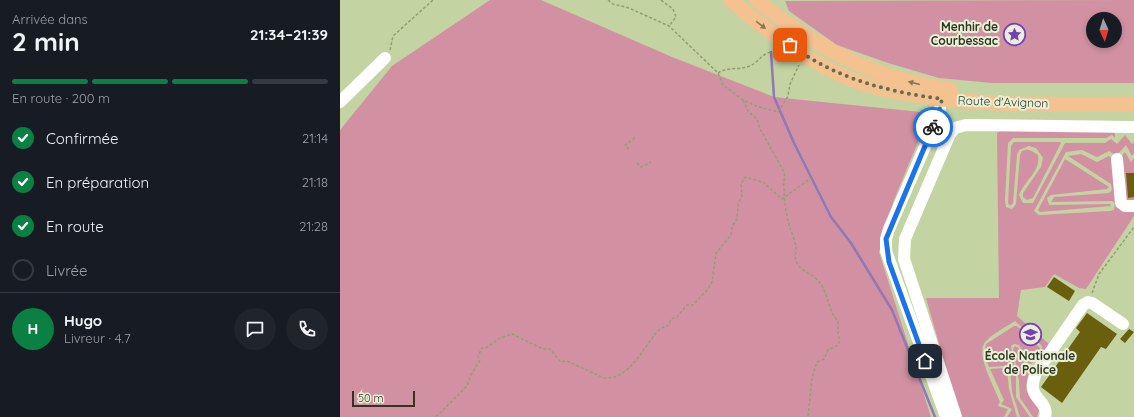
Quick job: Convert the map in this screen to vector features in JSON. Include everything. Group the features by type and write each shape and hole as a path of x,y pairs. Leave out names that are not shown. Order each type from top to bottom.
{"main road":[{"name":"Route d'Avignon","path":"731,0 804,55 820,65 859,82 902,93 942,99 1003,103 1134,104"},
{"name":"Route d'Avignon","path":"757,0 803,34 848,60 885,75 922,85 996,94 1134,95"}],"street":[{"path":"340,102 385,58"},
{"path":"942,99 938,117 889,230 886,239 886,251 946,417"},
{"path":"956,417 904,258 905,239 950,134 955,128 966,125 1128,129"},
{"path":"1117,160 1121,203 1125,206 1134,206"},
{"path":"1045,417 1045,409 1033,391 1033,381 1036,373 1083,305 1090,302 1123,324"}],"path":[{"path":"385,58 390,50 393,36 433,0"},
{"path":"608,0 613,4 629,8 670,26 718,73 723,85 743,100 756,106 778,112 788,96 790,84 804,55"},
{"path":"661,0 673,9 676,17 670,26"},
{"path":"718,73 724,68 734,69 752,65 766,53 771,52"},
{"path":"743,100 748,111 757,119 760,129 784,170 786,177 783,185 784,197 796,248 795,258 797,264 806,273 816,277 823,288 833,316 838,321 838,334 840,340 838,345 828,350 824,359 817,362 812,378 808,417"},
{"path":"628,149 625,145 636,136"},
{"path":"637,163 641,167 651,162"},
{"path":"436,417 467,386 471,375 480,360 478,356 482,348 486,348 500,338 512,334 543,350 550,349 561,362 567,361 604,378 610,378 629,368 659,330 669,325 671,319 678,318 687,305 693,305 708,289 712,282 716,253 730,235 732,227 737,219 738,204 742,196 741,184 745,176 763,182 782,199 811,178"},
{"path":"1090,302 1094,284 1099,274 1134,227"}],"shaded area":[{"path":"490,0 541,0 672,57 774,97 930,113 894,200 879,252 931,417 340,417 340,130 392,66"},
{"path":"1134,0 1134,83 992,83 939,78 888,63 837,45 789,11 785,1"},
{"path":"1105,130 1115,133 1115,138 1112,135 1106,138 1013,138 1008,143 1005,200 1006,207 1012,209 1016,204 1020,155 1022,151 1029,150 1038,155 1035,171 1019,195 1023,203 1033,203 1065,143 1105,143 1111,139 1117,144 1125,135 1132,144 1134,142 1134,153 1132,156 1126,145 1116,156 1109,151 1097,157 1082,150 1066,152 1034,211 1039,215 1114,210 1115,203 1112,201 1051,202 1054,197 1109,193 1112,190 1111,184 1068,156 1081,154 1097,162 1109,156 1116,161 1117,204 1120,208 1134,208 1134,216 1086,289 1079,288 1054,274 1045,287 1021,290 1017,316 1049,344 1045,356 1028,378 1027,384 1028,394 1039,410 1037,417 1033,417 1020,398 1019,381 1013,349 1015,346 1019,348 1024,364 1030,368 1041,359 1042,346 1015,321 986,341 983,346 982,353 990,379 1000,402 998,406 1008,409 1004,417 960,417 926,298 999,298 997,133 1000,131"},
{"path":"1014,142 1061,143 1033,198 1027,200 1023,197 1023,193 1041,167 1043,158 1036,148 1029,146 1019,150 1017,155 1013,203 1010,206 1008,203 1011,146"},
{"path":"1125,152 1131,162 1134,158 1134,202 1126,202 1119,160"},
{"path":"1065,159 1109,187 1107,189 1051,195 1047,198 1049,205 1110,204 1111,206 1040,212 1038,210"},
{"path":"1014,326 1017,326 1040,348 1035,361 1030,364 1027,362 1019,345 1014,344 1011,346 1016,373 1016,397 1030,417 1020,417 1012,392 1010,368 1006,366 989,367 985,356 986,344"},
{"path":"1004,368 1007,370 1009,389 1017,417 1007,417 1012,409 1001,404 1004,400 990,369"}],"building":[{"path":"1126,173 1134,173 1134,197 1128,198"},
{"path":"1054,277 1075,291 1069,301 1047,287"},
{"path":"1087,313 1117,334 1106,349 1101,347 1062,403 1041,387 1080,332 1076,328"},
{"path":"1129,329 1134,332 1125,343 1120,339"}],"waterway":[{"path":"771,52 774,97 794,143 831,217 851,243 892,310 935,417"}],"way so far":[{"path":"790,45 820,65 859,82 902,93 942,99 938,117 933,127"}],"place":[{"name":"Menhir de Courbessac","path":"1014,34"},
{"name":"École Nationale de Police","path":"1030,335"}],"route":[{"path":"925,361 889,262 886,251 886,239 933,127"}]}
